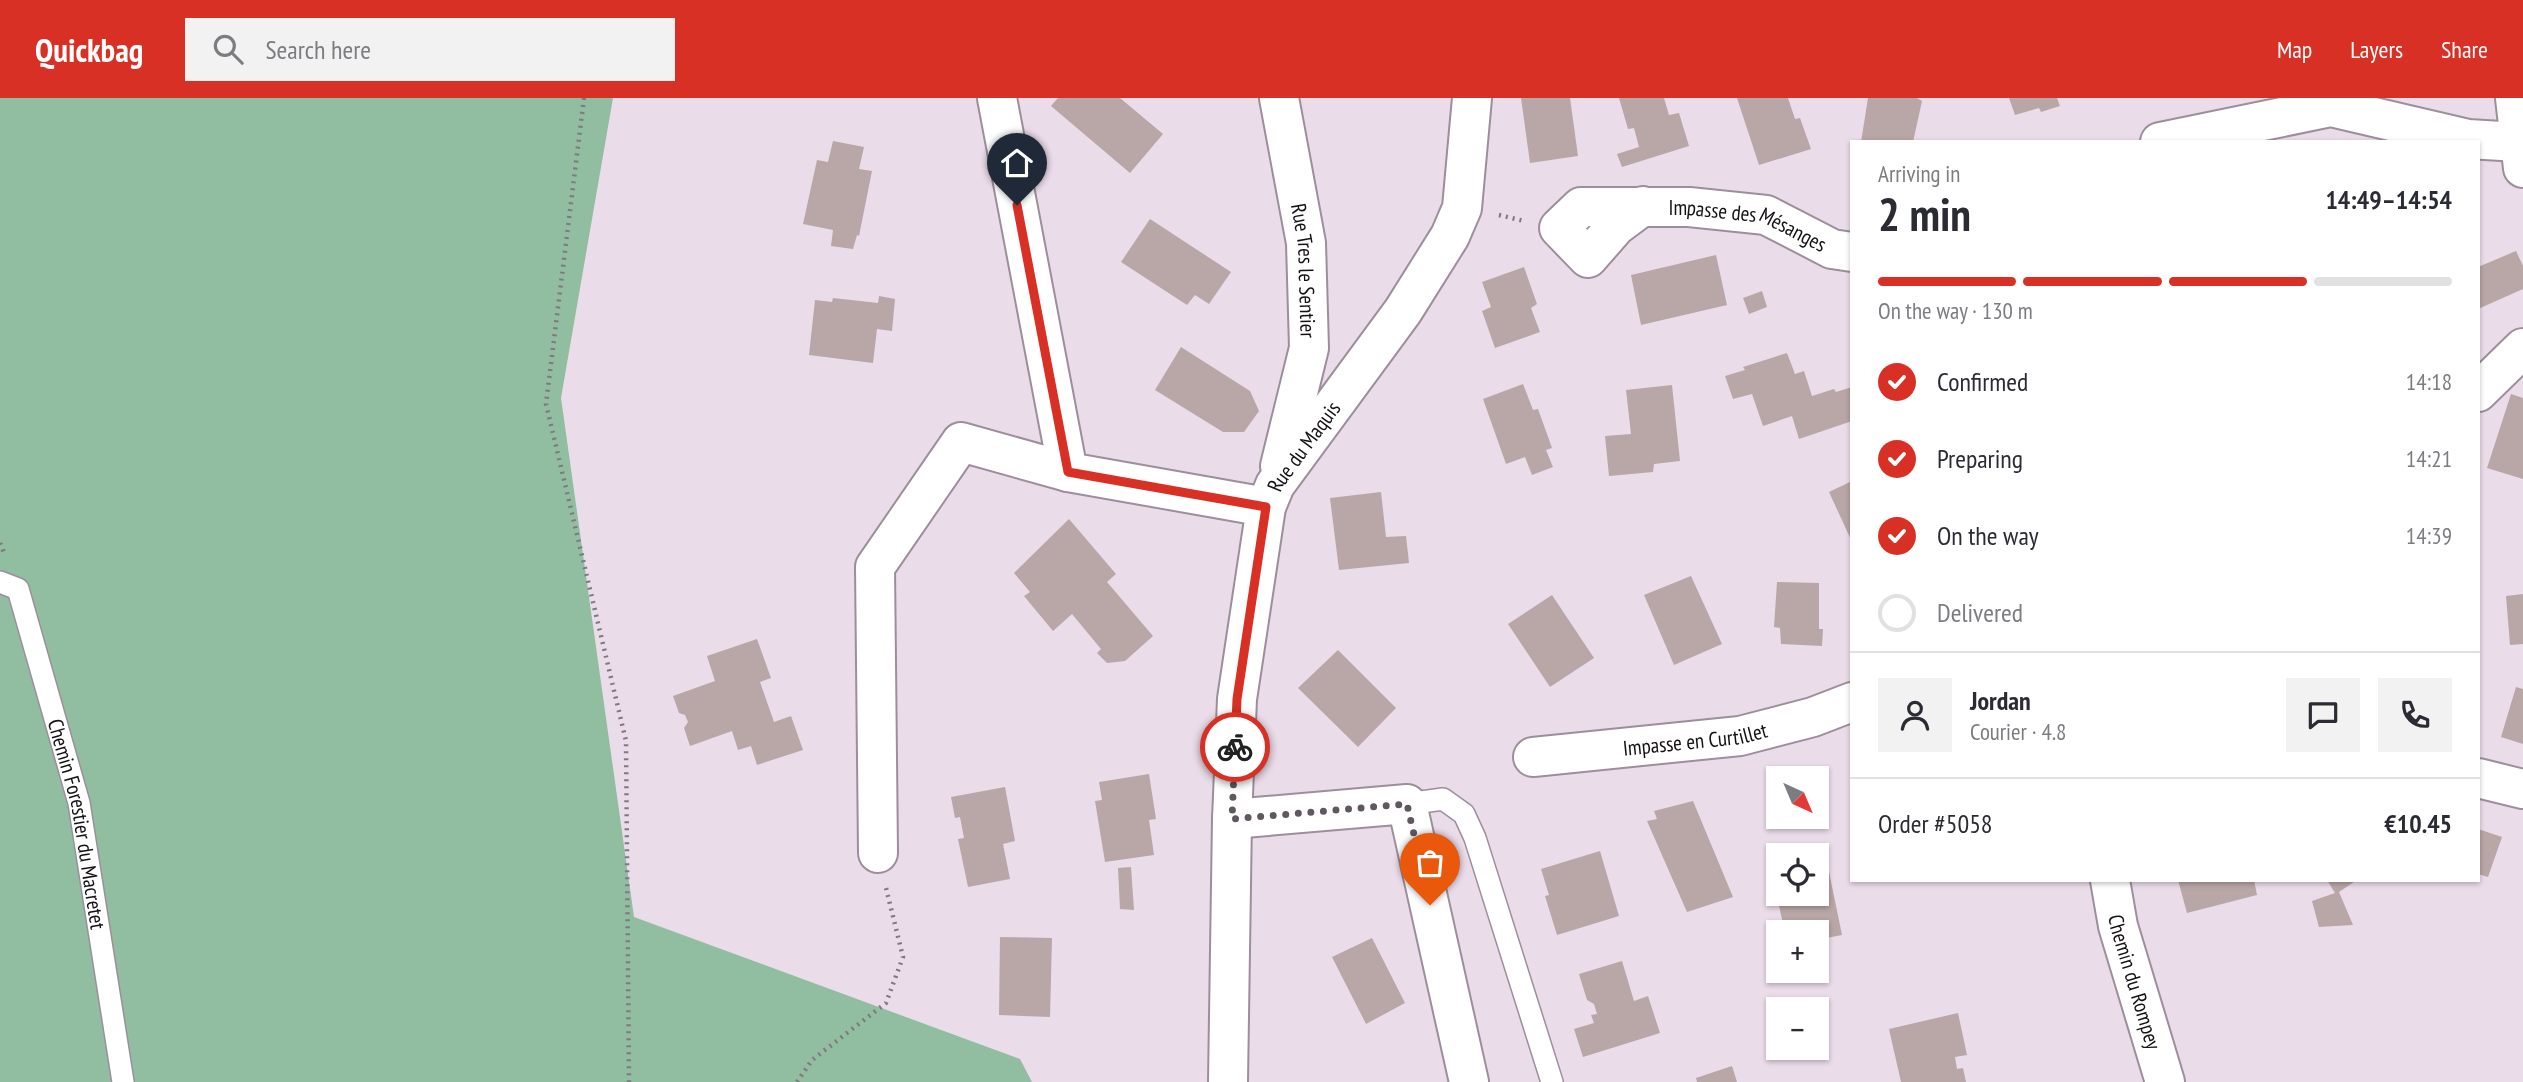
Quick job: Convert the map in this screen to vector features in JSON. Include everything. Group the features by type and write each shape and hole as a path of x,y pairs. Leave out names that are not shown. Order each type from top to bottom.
{"street":[{"path":"997,98 1068,472"},
{"name":"Rue Tres le Sentier","path":"1270,496 1309,348 1306,243 1279,98"},
{"name":"Rue du Maquis","path":"1228,1082 1232,819 1237,699 1270,496 1403,311 1450,236 1462,208 1472,98"},
{"path":"2480,143 2521,155 2515,98"},
{"path":"2170,140 2331,107 2471,140"},
{"name":"Impasse des Mésanges","path":"1559,228 1581,207 1689,207 1766,215 1832,249 1850,251"},
{"path":"2480,390 2523,348"},
{"path":"878,853 875,567 961,442 1068,472 1270,496"},
{"name":"Impasse en Curtillet","path":"1533,757 1740,736 1813,717 1850,703"},
{"path":"2480,778 2523,789"},
{"path":"1232,819 1407,804 1469,1082"},
{"name":"Chemin du Rompey","path":"2110,882 2118,926 2165,1082"}],"lane":[{"name":"Chemin Forestier du Macretet","path":"0,582 18,589 79,803 123,1082"},
{"path":"1407,804 1443,799 1464,814 1475,838 1552,1082"}],"path":[{"path":"584,98 546,404 626,741 629,1082"},
{"path":"1462,208 1559,228"},
{"path":"797,1082 812,1060 886,1003 903,957 878,853"}],"green space":[{"path":"0,98 613,98 561,398 634,917 1020,1059 1032,1082 0,1082"}],"building":[{"path":"1058,98 1120,98 1163,134 1130,173 1051,106"},
{"path":"1521,98 1570,98 1578,156 1530,163"},
{"path":"1619,98 1664,98 1669,115 1679,113 1689,146 1622,167 1617,154 1639,147 1634,128 1628,129"},
{"path":"1737,98 1788,98 1795,119 1800,118 1811,149 1759,165"},
{"path":"1868,98 1917,98 1922,101 1913,140 1861,140"},
{"path":"2009,98 2057,98 2060,106 2041,112 2039,108 2015,115"},
{"path":"833,141 864,147 859,169 872,171 859,236 857,235 853,249 831,246 833,230 803,224 817,160 828,162"},
{"path":"1150,219 1231,272 1209,304 1195,295 1187,305 1121,262"},
{"path":"2516,251 2523,266 2523,289 2480,308 2480,266"},
{"path":"1716,255 1727,305 1641,325 1631,275"},
{"path":"1524,267 1537,304 1531,308 1540,332 1495,348 1482,311 1491,307 1482,282"},
{"path":"1762,291 1767,307 1749,314 1743,298"},
{"path":"879,296 895,299 892,331 877,329 873,363 809,355 815,300 832,302 833,298 878,303"},
{"path":"1181,347 1250,391 1259,411 1244,432 1223,432 1155,390"},
{"path":"1787,353 1795,374 1804,371 1812,396 1834,389 1836,392 1850,388 1850,422 1799,439 1792,416 1763,426 1752,394 1733,399 1725,376 1745,370 1743,367"},
{"path":"1523,384 1533,410 1538,409 1552,448 1546,450 1553,467 1532,475 1525,457 1506,464 1483,399"},
{"path":"1672,385 1680,461 1654,464 1653,472 1609,476 1605,436 1631,434 1626,390"},
{"path":"2511,394 2523,398 2523,479 2487,468"},
{"path":"1850,482 1850,538 1829,492"},
{"path":"1381,492 1386,537 1406,536 1409,563 1339,570 1330,498"},
{"path":"1069,519 1116,574 1107,582 1153,636 1125,661 1107,663 1097,653 1101,649 1072,614 1053,631 1024,596 1030,592 1014,573"},
{"path":"1691,576 1722,644 1674,665 1644,595"},
{"path":"1777,582 1819,583 1819,629 1823,629 1822,646 1781,644 1780,628 1774,627"},
{"path":"2523,594 2523,644 2510,645 2506,596"},
{"path":"1552,595 1594,658 1550,687 1508,624"},
{"path":"757,639 771,678 760,682 774,722 791,716 803,750 757,765 751,746 738,750 732,731 690,746 684,728 688,722 685,715 679,713 673,696 715,681 707,656"},
{"path":"1338,650 1396,708 1358,747 1298,688"},
{"path":"2516,687 2523,689 2523,744 2501,737"},
{"path":"1149,774 1156,819 1149,820 1154,855 1105,862 1095,801 1102,800 1099,782"},
{"path":"1005,787 1015,841 1003,844 1010,879 968,887 958,839 964,838 960,817 955,818 951,797"},
{"path":"1693,801 1733,897 1687,912 1647,821 1657,819 1654,811"},
{"path":"2480,830 2502,837 2488,877 2480,875"},
{"path":"1600,851 1619,916 1557,935 1545,896 1549,895 1541,869"},
{"path":"1131,867 1134,910 1120,909 1118,868"},
{"path":"1829,872 1842,935 1829,938 1829,920 1782,920 1779,906 1829,906"},
{"path":"2179,882 2254,882 2257,895 2187,913"},
{"path":"2328,882 2354,882 2339,892 2353,925 2319,927 2312,901 2335,893"},
{"path":"1000,937 1052,938 1050,1017 999,1015"},
{"path":"1372,938 1405,1003 1366,1024 1332,957"},
{"path":"1622,961 1634,1001 1648,996 1660,1033 1583,1057 1574,1029 1594,1023 1591,1015 1597,1014 1594,1004 1587,1000 1579,974"},
{"path":"1958,1013 1967,1055 1955,1057 1957,1069 1963,1068 1966,1082 1901,1082 1889,1029"},
{"path":"1732,1066 1737,1082 1697,1082 1696,1078"}],"way so far":[{"path":"1235,747 1232,819 1407,804 1430,905"}],"route":[{"path":"1017,205 1068,472 1266,507 1237,699 1235,747"}]}
